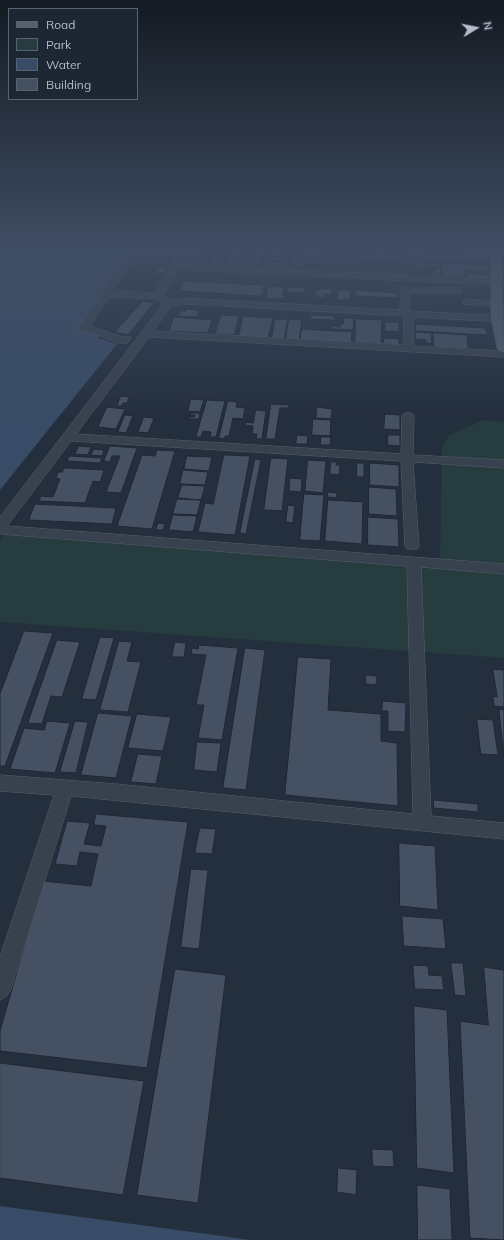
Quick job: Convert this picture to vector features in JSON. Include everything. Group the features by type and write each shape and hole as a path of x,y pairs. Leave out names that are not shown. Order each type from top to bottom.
{"main road":[{"path":"497,305 501,319 504,348"}],"street":[{"path":"100,305 84,327 123,341 126,339"},
{"path":"0,526 168,305"},
{"path":"250,305 501,319"},
{"path":"406,305 408,348"},
{"path":"146,334 504,354"},
{"path":"408,415 407,458 413,554 422,823"},
{"path":"68,437 504,464"},
{"path":"0,530 413,554 504,569"},
{"path":"0,783 504,831"},
{"path":"0,989 65,788"}],"green space":[{"path":"483,420 504,422 504,658 0,622 0,541 7,531 440,562 442,447 450,435"}],"water":[{"path":"0,305 95,305 80,328 100,335 98,338 117,344 0,490"},
{"path":"0,1206 251,1240 0,1240"}],"building":[{"path":"140,305 152,305 128,335 115,332"},
{"path":"186,309 199,310 197,317 178,316 180,311 185,311"},
{"path":"221,315 239,316 234,335 215,334"},
{"path":"311,315 334,316 334,320 310,319"},
{"path":"243,316 273,318 268,338 239,336"},
{"path":"174,317 212,320 208,333 169,331"},
{"path":"344,318 354,318 353,330 332,329 332,326 340,327 340,324 343,324"},
{"path":"275,319 288,319 284,339 272,338"},
{"path":"289,319 302,320 299,340 286,339"},
{"path":"356,319 382,320 381,344 355,342"},
{"path":"385,322 399,322 399,332 385,331"},
{"path":"416,324 485,328 488,335 416,331"},
{"path":"302,329 352,332 351,343 300,340"},
{"path":"415,332 431,333 432,343 426,343 426,340 416,339"},
{"path":"433,333 467,335 468,349 434,347"},
{"path":"384,338 399,339 399,345 384,344"},
{"path":"121,396 129,397 127,403 123,403 122,406 117,406"},
{"path":"191,399 204,400 200,412 188,411"},
{"path":"207,400 225,401 216,437 210,437 211,432 203,431 201,437 196,437"},
{"path":"228,401 237,402 236,407 245,408 243,419 233,418 229,436 225,436 225,439 219,438"},
{"path":"271,404 289,405 288,408 280,408 275,439 266,439"},
{"path":"107,407 125,409 116,429 98,427"},
{"path":"317,407 332,409 331,419 316,418"},
{"path":"256,410 266,411 262,439 256,439 257,434 252,434 253,426 245,425 246,422 253,423"},
{"path":"191,413 200,413 199,419 189,419 189,417 194,417 195,415 191,415"},
{"path":"385,414 400,415 400,430 384,429"},
{"path":"125,415 133,416 126,433 118,432"},
{"path":"144,417 154,418 148,433 138,432"},
{"path":"313,419 331,420 330,436 312,435"},
{"path":"297,435 308,436 307,444 296,444"},
{"path":"388,435 400,435 400,446 388,445"},
{"path":"321,437 331,437 330,445 321,445"},
{"path":"79,446 91,447 88,455 75,454"},
{"path":"110,446 137,448 121,493 106,492 120,456 112,456 110,462 104,461"},
{"path":"94,449 104,450 102,456 91,455"},
{"path":"157,450 175,451 152,529 117,526 142,455 155,456"},
{"path":"224,455 250,456 235,535 198,532 205,503 213,504"},
{"path":"70,456 102,458 100,463 67,461"},
{"path":"187,456 212,457 209,471 184,469"},
{"path":"271,458 288,459 282,511 264,510"},
{"path":"255,459 261,460 246,534 240,533"},
{"path":"308,460 326,461 323,493 305,491"},
{"path":"331,462 337,462 336,465 340,465 339,475 330,474"},
{"path":"357,463 364,463 364,477 357,477"},
{"path":"370,463 399,465 399,487 370,485"},
{"path":"64,468 104,470 100,482 93,481 85,503 39,501 41,496 53,497 60,479 56,478 58,472 62,472"},
{"path":"183,470 208,472 205,485 180,484"},
{"path":"290,478 302,479 301,492 289,491"},
{"path":"182,485 205,486 201,500 178,498"},
{"path":"369,487 396,489 397,516 369,514"},
{"path":"328,492 337,493 336,498 328,497"},
{"path":"304,494 324,495 320,541 300,540"},
{"path":"177,499 201,500 197,515 173,514"},
{"path":"328,500 363,502 362,544 325,541"},
{"path":"35,504 116,508 112,524 29,520"},
{"path":"288,505 295,506 293,523 286,522"},
{"path":"173,515 197,516 193,532 169,530"},
{"path":"368,517 398,519 399,547 368,545"},
{"path":"158,523 165,524 163,530 156,530"},
{"path":"24,631 53,633 5,766 0,766 0,694"},
{"path":"100,637 114,638 96,700 82,699"},
{"path":"57,640 80,642 62,697 51,696 42,724 28,723"},
{"path":"119,641 132,642 127,661 141,662 128,712 100,710"},
{"path":"175,642 186,643 184,657 172,657"},
{"path":"199,645 238,648 222,740 198,738 204,705 196,705 206,655 191,654 192,648 198,649"},
{"path":"245,648 265,650 246,790 223,788"},
{"path":"298,657 331,659 328,710 381,714 381,741 397,743 398,806 285,795"},
{"path":"493,669 504,670 504,707 494,706 493,696 497,697"},
{"path":"366,675 377,676 376,685 366,684"},
{"path":"383,701 406,703 405,732 388,731 388,711 382,711"},
{"path":"499,709 504,710 504,757"},
{"path":"98,713 132,716 116,778 81,775"},
{"path":"137,714 171,717 163,751 128,748"},
{"path":"477,719 493,720 498,755 481,754"},
{"path":"47,721 70,723 55,773 10,769 24,728 44,730"},
{"path":"75,721 88,722 76,773 60,772"},
{"path":"197,742 221,743 217,772 194,770"},
{"path":"138,754 162,756 156,784 131,782"},
{"path":"434,800 478,804 478,812 434,808"},
{"path":"96,814 188,822 147,1068 0,1051 0,1031 43,881 91,886 98,854 80,852 77,866 55,864 67,821 90,823 84,844 101,846 106,826 94,825"},
{"path":"200,828 216,829 212,854 195,853"},
{"path":"399,843 435,846 438,910 400,906"},
{"path":"191,869 208,870 199,949 181,947"},
{"path":"402,916 443,919 446,949 404,946"},
{"path":"451,963 463,963 466,996 455,995"},
{"path":"413,965 428,966 429,975 442,976 444,990 415,989"},
{"path":"484,967 504,970 504,1240 470,1238 460,1021 488,1025"},
{"path":"175,969 226,975 198,1203 137,1195"},
{"path":"414,1006 447,1010 454,1173 417,1168"},
{"path":"0,1063 144,1081 123,1195 0,1178"},
{"path":"372,1149 393,1150 394,1167 373,1166"},
{"path":"338,1168 357,1170 356,1195 337,1192"},
{"path":"417,1185 450,1189 452,1240 418,1240"}]}
